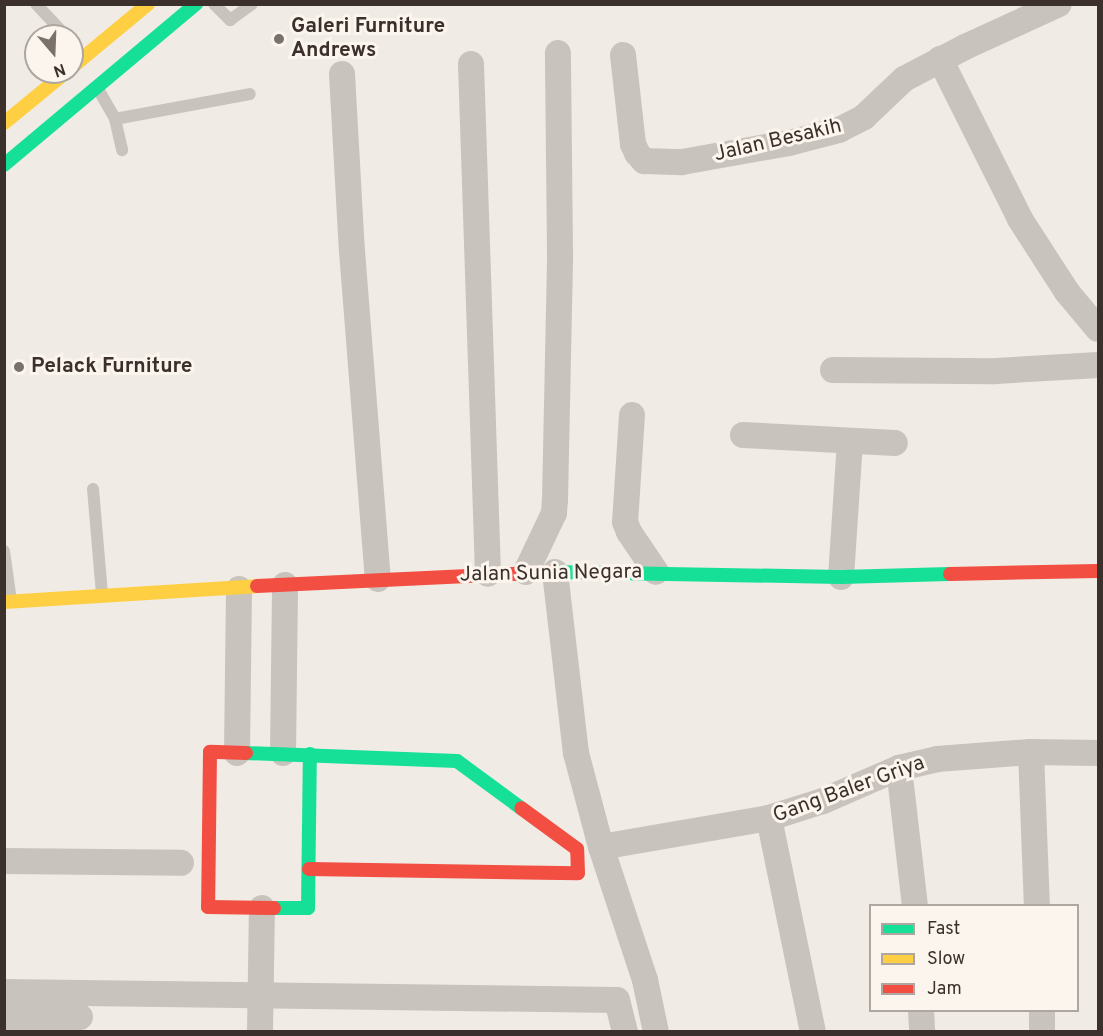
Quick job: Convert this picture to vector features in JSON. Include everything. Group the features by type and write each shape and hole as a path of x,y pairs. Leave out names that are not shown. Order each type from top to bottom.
{"main road":[{"path":"84,53 148,4"},
{"path":"4,165 196,4"},
{"path":"4,123 51,84"},
{"name":"Jalan Sunia Negara","path":"8,602 378,579 555,572 841,577 1098,571"},
{"path":"309,869 579,873 577,849 457,760 310,754 283,753 210,753 208,907 308,908 310,754"}],"street":[{"name":"Jalan Besakih","path":"623,56 633,144 644,161 682,162 789,143 839,130 864,117 904,79 940,59 1059,4"},
{"path":"526,573 554,513 555,500 560,253 558,53"},
{"path":"940,59 1020,219 1067,292 1098,329"},
{"path":"471,64 488,574"},
{"path":"342,74 352,251 378,579"},
{"path":"833,370 996,371 1098,365"},
{"path":"632,415 625,522 628,532 656,572"},
{"path":"743,435 895,443"},
{"path":"841,577 850,442"},
{"path":"555,572 576,753 601,847 645,980 656,1032"},
{"path":"283,753 285,585"},
{"path":"237,753 239,589"},
{"path":"1031,752 1037,904"},
{"name":"Gang Baler Griya","path":"601,847 769,818 823,801 898,768 937,759 1031,752 1098,753"},
{"path":"898,768 915,904"},
{"path":"769,818 813,1032"},
{"path":"4,861 181,863"},
{"path":"260,1032 262,908"},
{"path":"4,992 80,1014"},
{"path":"4,1018 80,1014 261,995 617,1000 625,1032"},
{"path":"921,1012 922,1032"},
{"path":"1042,1012 1042,1032"}],"lane":[{"path":"36,4 55,24"},
{"path":"214,4 230,20 252,4"},
{"path":"97,88 115,119 122,150"},
{"path":"115,119 250,93"},
{"path":"93,489 102,596"},
{"path":"4,551 8,602"}],"traffic: fast":[{"path":"4,165 196,4"},
{"path":"555,572 841,577 950,574"},
{"path":"246,753 457,761 521,808"},
{"path":"274,908 308,908 310,754"}],"traffic: slow":[{"path":"84,57 148,4"},
{"path":"4,123 51,84"},
{"path":"4,602 257,586"}],"traffic: jam":[{"path":"950,574 1098,571"},
{"path":"257,586 555,572"},
{"path":"246,753 210,752 208,907 274,908"},
{"path":"309,869 578,873 577,849 521,808"}],"place":[{"name":"Galeri Furniture Andrews","path":"279,39"},
{"name":"Pelack Furniture","path":"19,367"}]}
